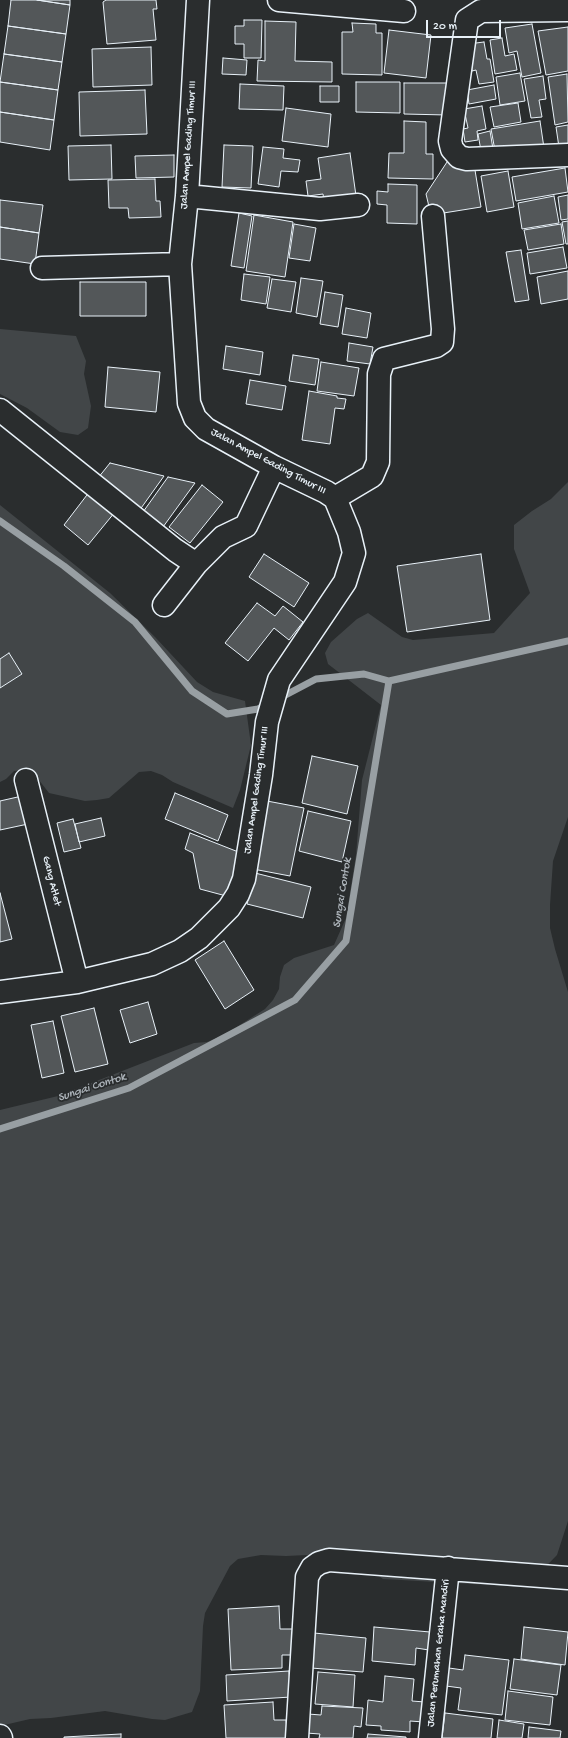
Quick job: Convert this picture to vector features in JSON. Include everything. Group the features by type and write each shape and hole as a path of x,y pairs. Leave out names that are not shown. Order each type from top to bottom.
{"street":[{"name":"Jalan Ampel Gading Timur III","path":"0,992 77,982 152,964 180,951 199,938 229,908 238,894 244,878 261,775 267,722 279,680 345,582 354,553 349,532 335,498 326,492 274,468 206,429 195,418 189,403 180,264 187,196 198,0"},
{"path":"279,0 404,11"},
{"path":"568,10 481,11 467,20 450,141 452,150 459,157 467,159 568,156"},
{"path":"187,196 320,209 358,205"},
{"path":"335,498 372,476 378,462 379,374 384,359 436,346 442,342 443,329 433,216"},
{"path":"42,268 180,264"},
{"path":"0,410 175,550 196,564"},
{"path":"164,606 196,564 223,537 246,526 274,468"},
{"name":"Gang Atlet","path":"26,780 77,982"},
{"name":"Jalan Perumahan Graha Mandiri","path":"297,1738 307,1577 312,1568 319,1563 329,1560 568,1578"},
{"name":"Jalan Perumahan Graha Mandiri","path":"430,1738 448,1568"}],"shaded area":[{"path":"0,329 76,336 86,361 84,374 91,406 88,428 78,435 60,432 27,408 0,394"},
{"path":"568,482 568,817 553,861 550,905 550,928 568,992 568,1521 557,1555 526,1587 383,1579 348,1553 286,1556 261,1555 238,1559 230,1566 205,1613 200,1691 192,1712 165,1720 105,1711 51,1718 30,1719 0,1726 0,1110 58,1096 194,1043 207,1042 224,1035 265,1009 273,1000 279,989 280,977 284,965 294,958 334,945 346,918 356,855 362,780 381,705 328,664 325,653 331,642 357,619 368,613 402,637 413,640 494,633 530,593 514,549 514,525 551,499"},
{"path":"0,505 110,593 155,637 197,682 213,692 245,701 251,745 240,790 233,808 151,771 139,772 109,798 85,801 49,793 35,775 25,770 14,771 6,779 0,782"}],"building":[{"path":"11,0 37,0 70,5 66,34 8,26"},
{"path":"37,0 70,0 70,5"},
{"path":"106,0 156,0 157,9 153,9 156,40 107,44 103,2"},
{"path":"244,20 262,20 261,58 244,58 244,44 235,44 235,26 244,26"},
{"path":"265,21 296,22 295,61 332,62 332,82 257,81 258,60 265,61"},
{"path":"352,23 376,24 376,33 382,33 382,75 342,74 342,32 353,32"},
{"path":"532,24 541,73 522,77 517,51 509,53 505,28"},
{"path":"8,26 66,34 62,62 4,54"},
{"path":"568,27 568,71 546,75 538,31"},
{"path":"389,30 431,35 426,78 384,73"},
{"path":"502,38 505,56 514,54 517,70 495,74 490,40"},
{"path":"484,42 487,59 490,59 494,82 479,84 476,70 472,71 468,44"},
{"path":"151,47 152,85 93,87 92,49"},
{"path":"4,54 62,62 58,90 0,82"},
{"path":"223,58 247,60 246,75 222,74"},
{"path":"520,73 525,101 500,105 496,77"},
{"path":"567,74 568,122 555,125 548,77"},
{"path":"543,76 546,99 539,100 542,117 531,118 524,79"},
{"path":"0,82 58,90 54,120 0,112"},
{"path":"356,82 400,82 400,113 356,112"},
{"path":"404,83 447,83 447,115 404,114"},
{"path":"240,84 284,86 283,110 239,109"},
{"path":"494,85 496,99 469,104 467,90"},
{"path":"320,86 339,86 339,102 320,102"},
{"path":"145,90 147,134 80,136 79,92"},
{"path":"518,103 521,122 494,127 490,107"},
{"path":"482,106 486,129 477,131 478,140 465,142 463,129 468,128 464,109"},
{"path":"286,108 331,114 328,147 282,141"},
{"path":"0,112 54,120 50,150 0,142"},
{"path":"404,121 426,122 426,154 433,154 433,179 388,178 389,153 404,153"},
{"path":"540,121 544,148 496,156 491,129"},
{"path":"568,125 568,153 560,154 556,127"},
{"path":"490,131 493,149 481,151 478,134"},
{"path":"111,145 112,179 69,180 68,146"},
{"path":"224,145 253,146 251,188 222,187"},
{"path":"263,147 284,149 283,158 300,160 298,172 281,171 279,187 258,184"},
{"path":"350,153 357,203 325,208 323,194 308,196 306,181 321,179 318,158"},
{"path":"174,155 174,177 136,178 135,156"},
{"path":"449,159 474,164 481,207 431,215 426,194"},
{"path":"565,168 568,192 516,201 512,177"},
{"path":"508,171 514,207 487,212 481,176"},
{"path":"155,179 156,201 160,201 161,217 129,218 128,208 109,208 108,180"},
{"path":"388,184 417,185 417,224 387,223 387,205 377,204 377,191 388,192"},
{"path":"568,195 568,219 561,220 558,197"},
{"path":"554,196 559,223 522,229 518,203"},
{"path":"0,200 43,205 39,233 0,227"},
{"path":"239,213 252,216 244,268 231,266"},
{"path":"254,215 293,222 285,277 246,271"},
{"path":"568,221 568,244 566,244 562,222"},
{"path":"294,224 316,228 310,261 289,258"},
{"path":"561,224 564,244 528,250 524,230"},
{"path":"0,227 39,233 35,264 0,259"},
{"path":"563,247 567,268 530,274 527,253"},
{"path":"521,250 529,300 515,302 506,252"},
{"path":"568,271 568,299 541,304 537,277"},
{"path":"244,274 270,277 266,304 241,300"},
{"path":"301,278 323,281 317,317 296,313"},
{"path":"272,279 296,282 291,312 267,308"},
{"path":"80,282 146,282 146,316 80,316"},
{"path":"325,292 343,295 338,327 320,324"},
{"path":"346,308 371,313 367,338 342,334"},
{"path":"349,343 373,347 370,364 347,361"},
{"path":"226,346 263,352 260,375 223,369"},
{"path":"293,355 319,359 315,385 289,381"},
{"path":"321,362 359,368 354,396 317,391"},
{"path":"108,367 160,372 156,412 105,407"},
{"path":"250,380 286,386 282,410 246,404"},
{"path":"309,391 346,399 344,409 335,408 330,444 302,440"},
{"path":"110,463 164,476 139,511 98,478"},
{"path":"168,477 195,483 163,527 143,512"},
{"path":"202,485 223,502 190,543 169,527"},
{"path":"90,491 115,512 88,545 64,525"},
{"path":"264,554 309,583 294,607 249,577"},
{"path":"481,554 490,620 407,632 397,566"},
{"path":"257,603 275,616 283,606 303,622 289,640 274,628 248,661 225,643"},
{"path":"9,653 22,674 0,688 0,659"},
{"path":"312,756 358,766 347,814 302,803"},
{"path":"175,793 228,815 218,841 165,819"},
{"path":"22,796 28,824 0,830 0,801"},
{"path":"267,801 304,808 290,876 253,869"},
{"path":"308,811 351,821 342,862 299,851"},
{"path":"101,818 105,836 79,842 75,824"},
{"path":"73,819 81,848 64,852 57,823"},
{"path":"190,833 241,853 230,897 200,889 193,853 185,849"},
{"path":"255,873 311,887 303,918 247,904"},
{"path":"0,893 12,939 0,942"},
{"path":"224,941 254,990 225,1009 195,960"},
{"path":"148,1002 157,1034 130,1043 120,1010"},
{"path":"94,1008 108,1064 75,1072 61,1016"},
{"path":"53,1021 64,1073 42,1078 31,1025"},
{"path":"279,1606 280,1629 293,1629 294,1655 282,1655 282,1668 231,1670 228,1609"},
{"path":"374,1627 430,1632 429,1650 416,1648 415,1665 372,1661"},
{"path":"524,1627 568,1632 565,1665 521,1659"},
{"path":"314,1633 366,1638 363,1672 311,1668"},
{"path":"465,1655 509,1660 502,1715 458,1710 461,1688 446,1686 449,1668 463,1670"},
{"path":"514,1659 561,1665 557,1695 510,1689"},
{"path":"289,1671 291,1697 227,1701 226,1675"},
{"path":"318,1672 355,1675 353,1707 315,1704"},
{"path":"385,1676 414,1679 412,1701 425,1702 424,1722 410,1721 410,1732 381,1730 381,1726 366,1725 368,1700 383,1702"},
{"path":"508,1691 553,1697 550,1725 505,1720"},
{"path":"273,1702 274,1720 286,1720 288,1738 226,1738 224,1705"},
{"path":"322,1706 363,1708 361,1727 354,1726 353,1738 319,1738 320,1734 306,1733 308,1714 321,1715"},
{"path":"445,1713 493,1719 491,1738 442,1738"},
{"path":"499,1720 524,1724 522,1738 497,1738"},
{"path":"529,1727 561,1731 560,1738 528,1738"},
{"path":"121,1734 121,1738 64,1738 64,1737"},
{"path":"368,1734 406,1737 406,1738 367,1738"}],"waterway":[{"path":"0,521 64,566 135,622 192,691 227,714 258,709 267,704"},
{"name":"Sungai Contok","path":"0,1129 129,1088 295,1000 346,941 389,681 568,641"},
{"path":"278,699 316,679 364,674 389,681"}]}
